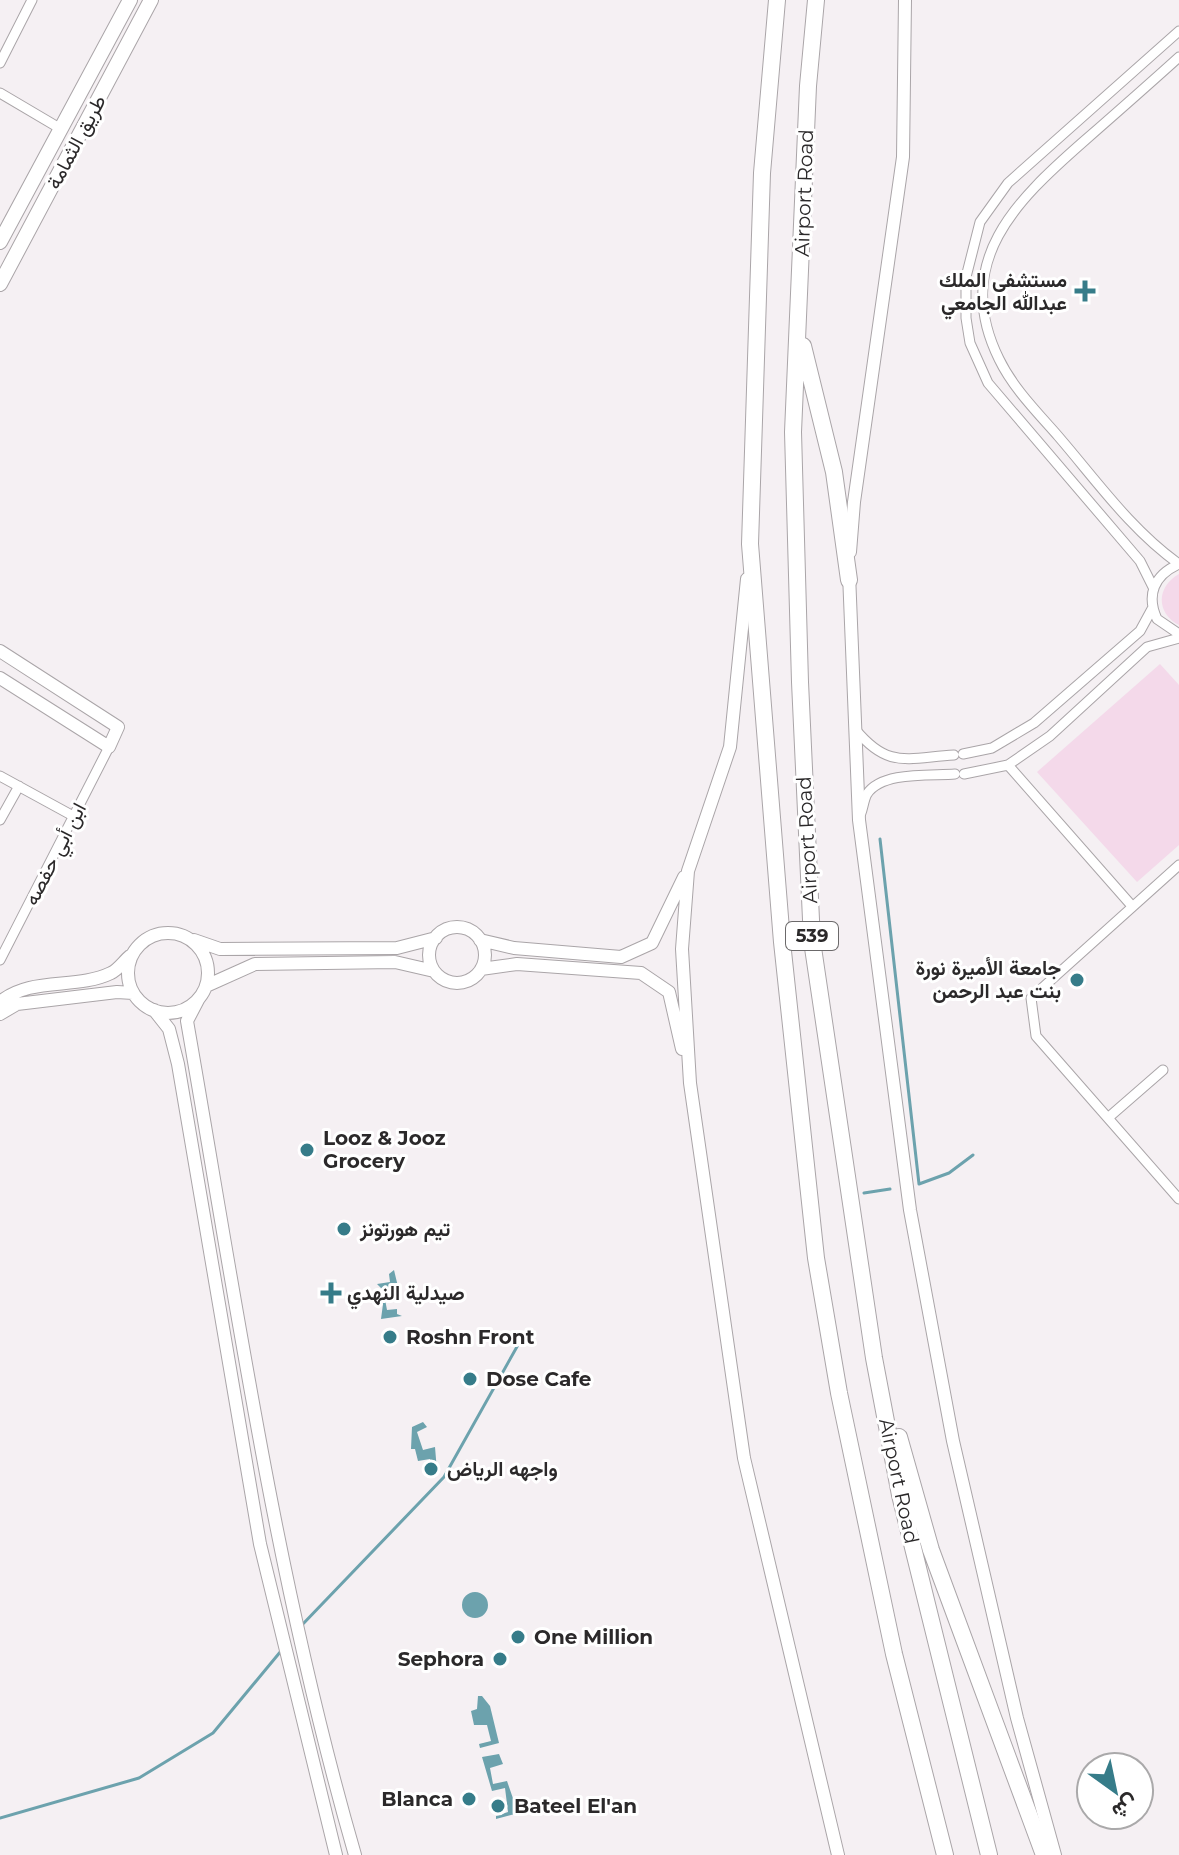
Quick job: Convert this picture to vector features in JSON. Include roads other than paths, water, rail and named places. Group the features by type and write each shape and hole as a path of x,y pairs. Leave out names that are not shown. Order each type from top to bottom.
{"highway":[{"name":"Airport Road","path":"777,0 762,173 750,544 782,942 816,1258 839,1393 894,1654 945,1855"},
{"name":"Airport Road","path":"818,0 808,86 793,432 812,941 873,1348 900,1495 989,1855"},
{"path":"799,327 834,472 849,580"},
{"path":"782,942 812,941"},
{"path":"873,1348 931,1550 1044,1855"}],"main road":[{"name":"طريق الثمامة","path":"0,242 130,0"},
{"name":"طريق الثمامة","path":"0,284 151,0"}],"street":[{"path":"0,63 32,0"},
{"path":"905,0 903,157 854,502 849,580 859,820 896,1124 950,1426 1017,1718 1055,1855"},
{"path":"1153,587 1140,561 988,383 970,343 964,297 974,238 992,202 1028,164 1179,31"},
{"path":"855,729 874,752 891,759 992,748 1034,723 1140,631 1152,609 1153,587 1159,577 1179,564 1140,532 1017,389 993,346 985,293 994,243 1022,197 1179,57"},
{"path":"0,93 61,129"},
{"path":"480,940 514,948 621,957 652,943 688,871 730,747 750,544"},
{"path":"1152,609 1165,628 1179,636"},
{"path":"859,820 867,794 879,785 898,779 960,774 1008,765 1050,736 1147,647 1179,636"},
{"path":"0,651 118,727 109,747 0,678"},
{"name":"ابن أبي حفصه","path":"0,960 109,747"},
{"path":"1008,765 1132,906"},
{"path":"0,776 75,817"},
{"path":"0,820 19,786"},
{"path":"1179,865 1031,998 1036,1036 1179,1199"},
{"path":"688,871 682,949 690,1083 744,1458 838,1855"},
{"path":"0,1002 11,993 111,973 152,936 179,934 220,949 397,948 436,938 457,928 474,933 480,940 485,957 481,969 470,980 461,983 443,980 434,971 429,957 436,938"},
{"path":"191,939 207,960 203,992 187,1021 259,1445 323,1746 355,1855"},
{"path":"132,954 128,967 133,993"},
{"path":"154,1010 178,1012 203,992 255,964 395,962 434,971"},
{"path":"481,969 517,964 641,973 669,992 690,1083"},
{"path":"0,1014 17,1004 117,992 133,993 154,1010 169,1029 178,1064 260,1544 336,1855"},
{"path":"1109,1117 1163,1070"}],"water":[{"path":"394,1270 399,1291 384,1294 387,1310 397,1309 397,1314 402,1316 381,1319 383,1304 377,1293 384,1291 377,1284 390,1282 389,1274"},
{"path":"423,1422 427,1427 417,1432 423,1450 435,1447 437,1471 433,1472 430,1459 418,1461 415,1449 411,1449 412,1427"},
{"path":"475,1592 484,1596 488,1605 484,1614 475,1618 466,1614 462,1605 466,1596"},
{"path":"478,1696 482,1696 490,1706 499,1743 480,1748 479,1744 491,1741 487,1725 474,1725 471,1711 477,1709"},
{"path":"499,1754 503,1764 490,1768 493,1784 507,1781 516,1807 515,1814 496,1819 496,1816 508,1812 505,1788 492,1791 482,1757"}],"waterway":[{"path":"880,839 919,1184 949,1173 973,1155"},
{"path":"864,1193 890,1189"},
{"path":"301,1626 444,1477 523,1336"},
{"path":"0,1818 139,1778 213,1733 281,1651"}],"place":[{"name":"مستشفى الملك عبدالله الجامعي","path":"1085,291"},
{"name":"جامعة الأميرة نورة بنت عبد الرحمن","path":"1077,980"},
{"name":"Looz & Jooz Grocery","path":"307,1150"},
{"name":"تيم هورتونز","path":"344,1229"},
{"name":"صيدلية النهدي","path":"331,1293"},
{"name":"Roshn Front","path":"390,1337"},
{"name":"Dose Cafe","path":"470,1379"},
{"name":"واجهه الرياض","path":"431,1469"},
{"name":"One Million","path":"518,1637"},
{"name":"Sephora","path":"500,1659"},
{"name":"Blanca","path":"469,1799"},
{"name":"Bateel El'an","path":"498,1806"}]}
